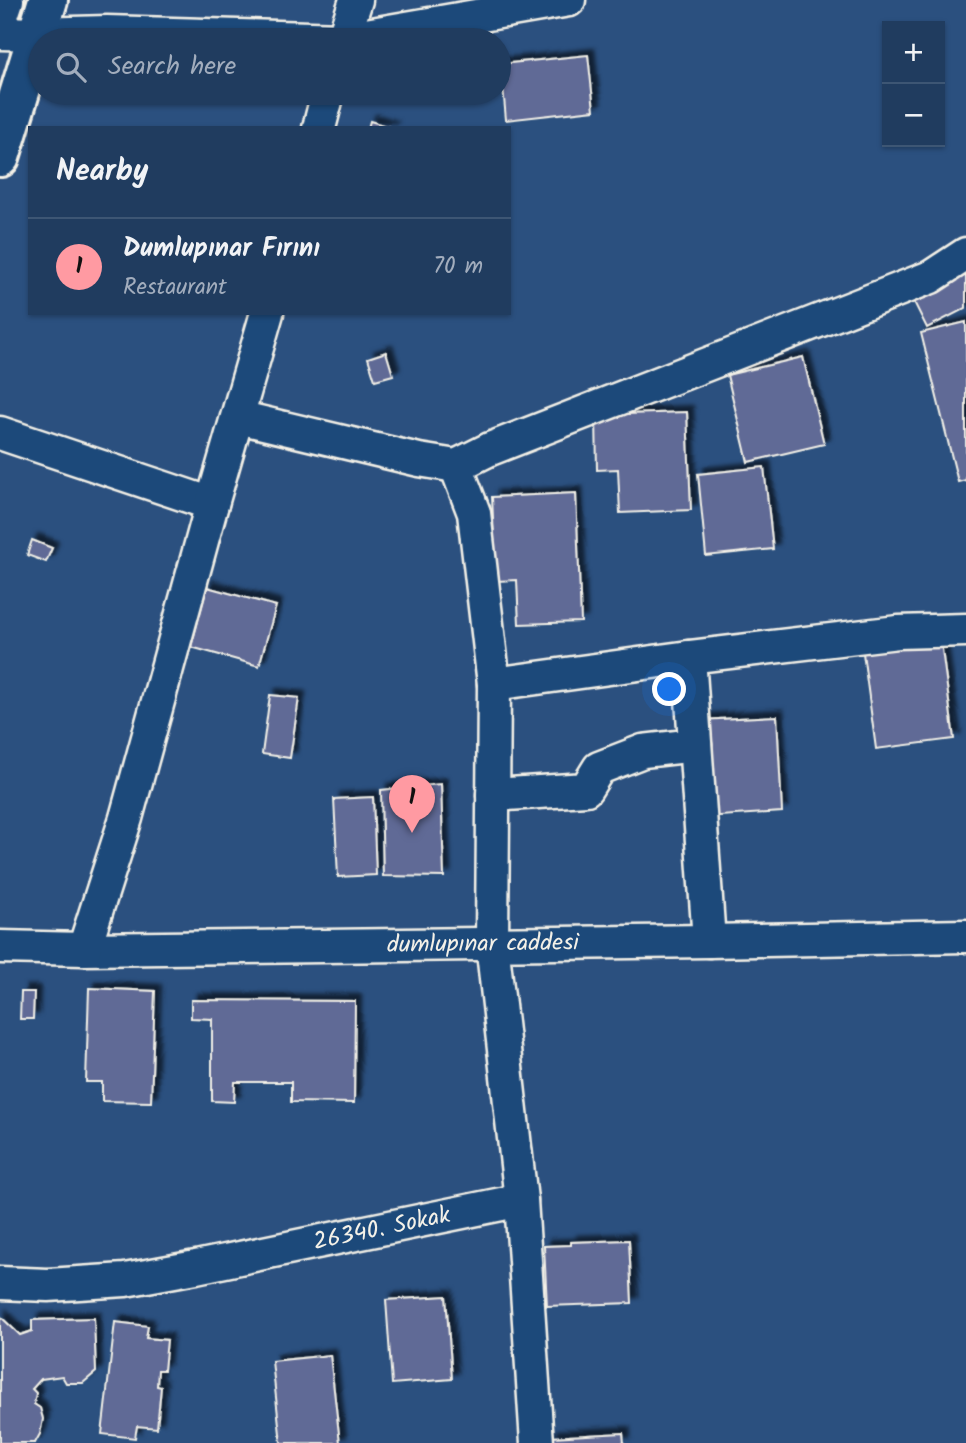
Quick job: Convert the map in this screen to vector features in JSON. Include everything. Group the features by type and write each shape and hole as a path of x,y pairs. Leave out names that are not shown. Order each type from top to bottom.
{"main road":[{"path":"0,12 4,0"},
{"path":"0,157 28,66"}],"street":[{"path":"347,28 356,0"},
{"path":"411,28 569,0"},
{"path":"0,33 43,17 90,28"},
{"path":"320,126 325,105"},
{"path":"238,416 456,467 490,449 931,277 966,254"},
{"path":"84,949 126,818 266,315"},
{"path":"0,433 212,504"},
{"path":"456,467 474,513 494,684 492,943 521,1200 537,1443"},
{"path":"494,684 898,632 966,630"},
{"path":"689,657 709,941"},
{"path":"493,795 586,789 598,768 643,751 695,745"},
{"name":"dumlupınar caddesi","path":"0,947 84,949 966,936"},
{"name":"26340. Sokak","path":"0,1283 48,1285 125,1280 521,1200"}],"building":[{"path":"588,55 594,110 506,120 505,105 511,105 511,63"},
{"path":"370,121 386,126 369,126"},
{"path":"966,275 966,308 927,328 914,302"},
{"path":"966,322 966,480 958,482 921,333"},
{"path":"386,352 393,375 375,380 368,358"},
{"path":"803,357 824,444 748,462 727,375"},
{"path":"687,412 691,510 620,513 618,469 597,470 596,415"},
{"path":"764,467 773,549 706,556 698,474"},
{"path":"576,493 581,622 519,624 517,580 496,581 492,497"},
{"path":"32,540 52,548 46,562 27,555"},
{"path":"207,587 276,606 259,666 191,647"},
{"path":"941,642 954,739 876,749 863,653"},
{"path":"270,695 299,698 290,758 262,754"},
{"path":"777,716 782,812 705,817 700,720"},
{"path":"441,784 444,877 383,876 381,790"},
{"path":"373,797 376,875 338,877 334,799"},
{"path":"89,988 155,991 151,1102 102,1101 102,1082 86,1082"},
{"path":"21,992 34,992 33,1019 20,1019"},
{"path":"191,1000 355,1001 354,1103 291,1102 291,1082 235,1082 234,1102 212,1101 212,1019 191,1018"},
{"path":"629,1240 632,1303 547,1306 544,1246"},
{"path":"446,1296 452,1379 392,1384 386,1300"},
{"path":"0,1316 20,1335 32,1331 32,1320 94,1318 96,1372 83,1383 66,1383 62,1376 41,1379 32,1389 36,1393 34,1404 40,1408 43,1419 35,1443 0,1443"},
{"path":"115,1322 148,1326 146,1338 167,1340 164,1370 158,1370 157,1386 161,1387 157,1428 137,1426 135,1438 102,1434"},
{"path":"330,1355 340,1443 281,1443 272,1361"},
{"path":"623,1433 624,1443 551,1443 551,1437"}],"place":[{"name":"Dumlupınar Fırını","path":"412,833"}]}
